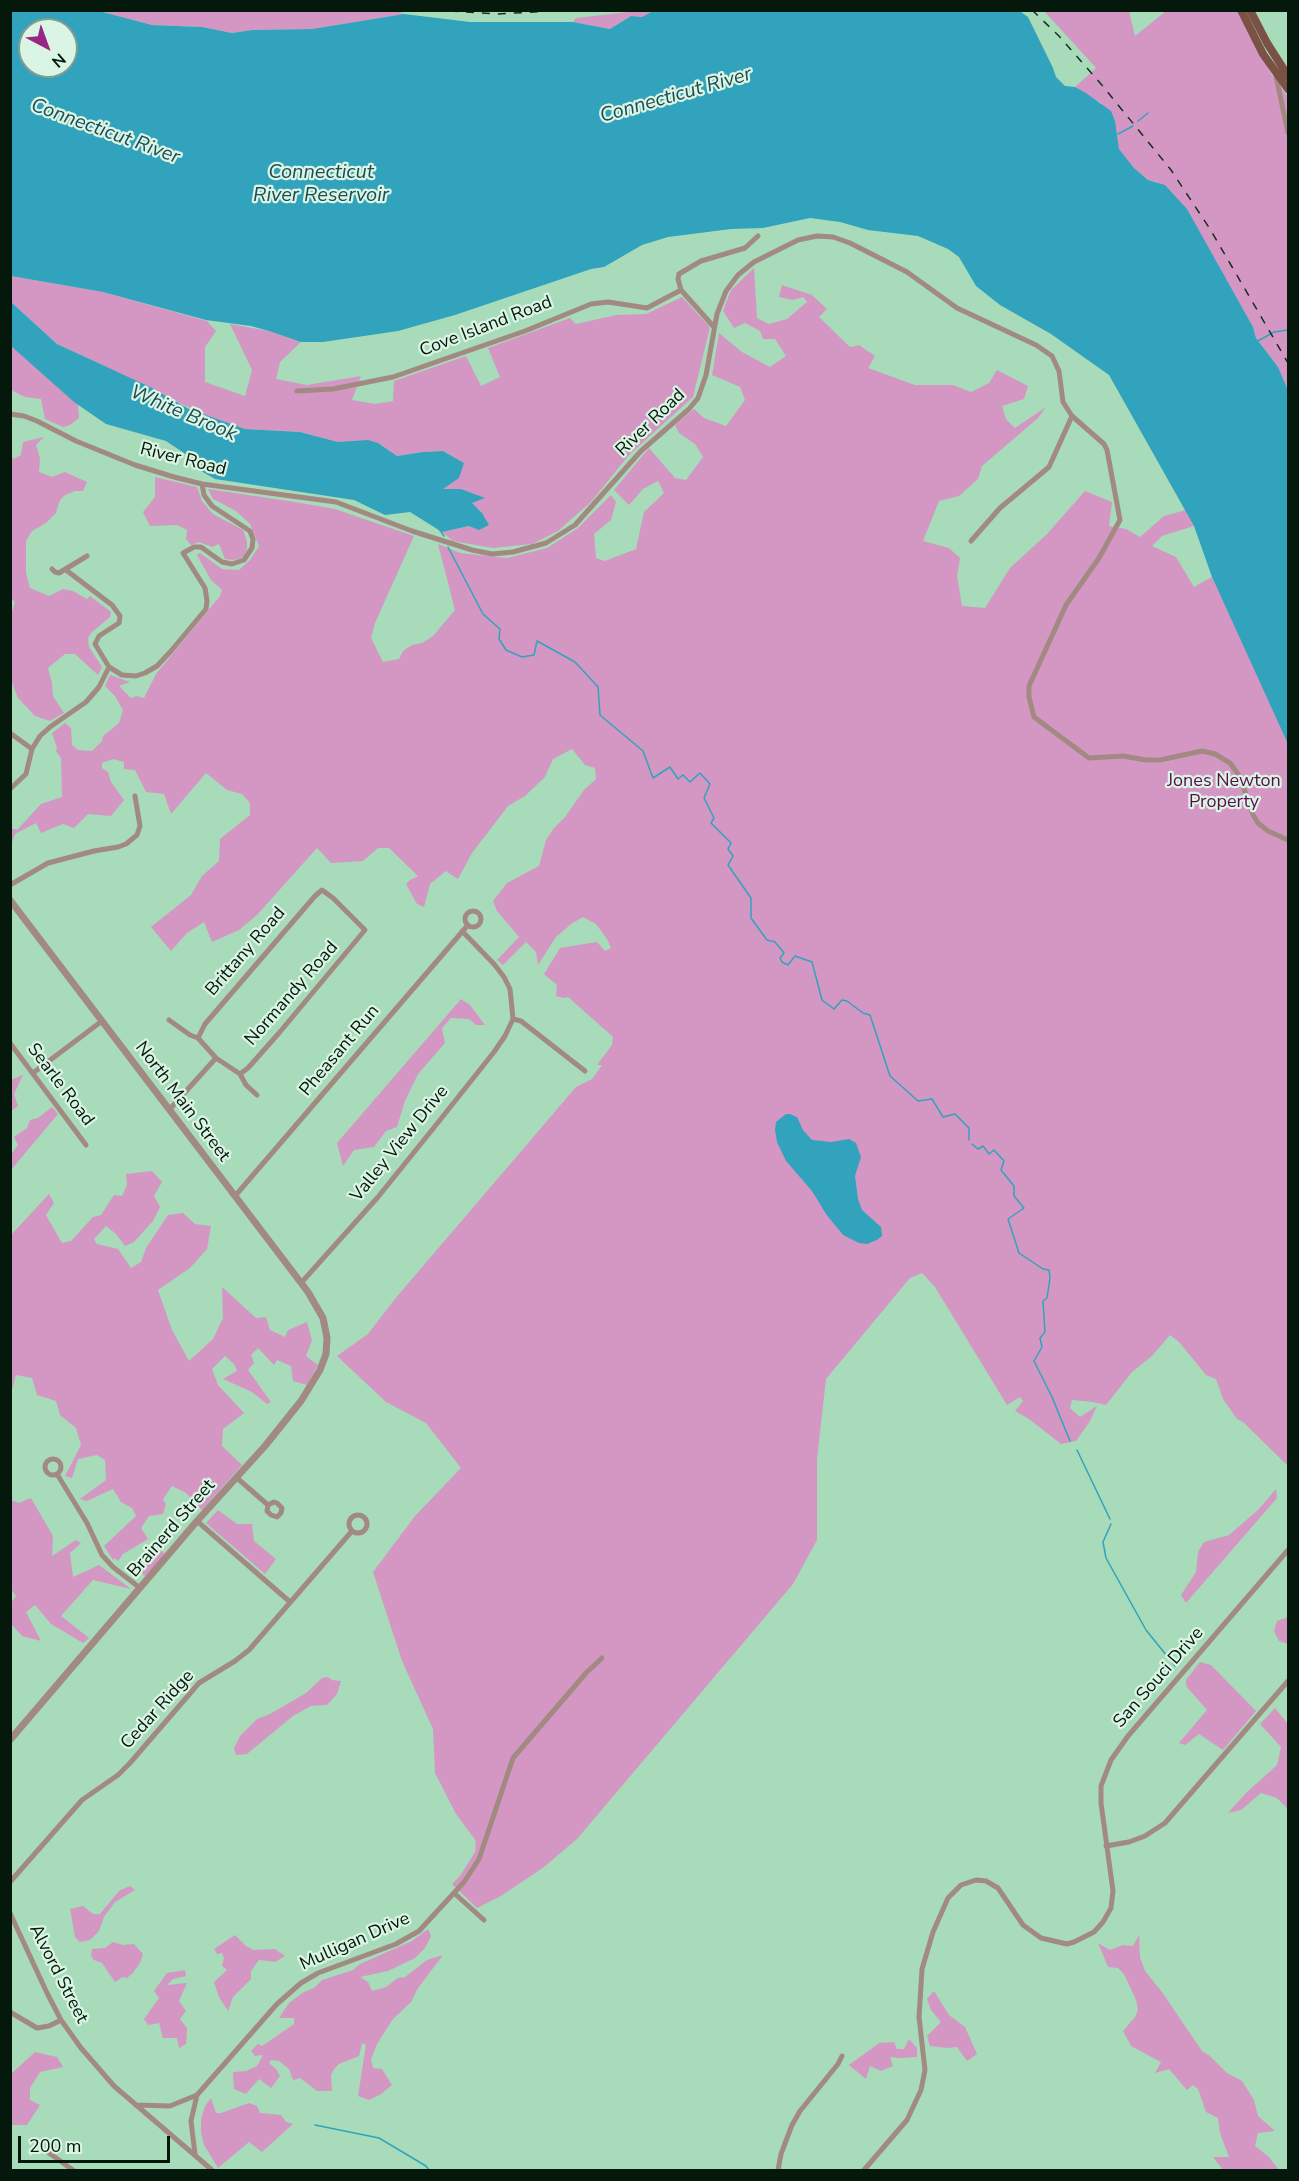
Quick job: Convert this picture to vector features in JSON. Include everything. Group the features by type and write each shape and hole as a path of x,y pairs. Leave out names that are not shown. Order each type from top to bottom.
{"main road":[{"path":"1241,10 1263,54 1288,89"},
{"path":"1250,10 1288,76"}],"street":[{"path":"1275,71 1288,133"},
{"path":"714,327 681,290 679,274 701,261 745,248 758,236"},
{"name":"River Road","path":"10,414 24,416 76,441 135,465 174,477 202,484 336,502 412,531 492,554 530,548 563,534 575,525 641,451 689,409 698,398 706,375 717,314 726,291 738,275 754,262 798,240 817,236 833,237 876,255 907,272 957,308 1036,345 1052,356 1059,371 1063,402 1072,416 1104,444 1107,450 1120,520 1099,558 1066,605 1029,686 1034,717 1089,758 1123,756 1160,760 1202,751 1215,754 1230,763 1239,777 1258,823 1268,831 1288,840"},
{"name":"Cove Island Road","path":"297,391 333,389 393,377 525,331 591,304 608,302 647,308 681,290"},
{"path":"971,542 1000,508 1049,466 1072,416"},
{"path":"66,570 112,605 120,616 119,622 99,636 95,644 109,667 122,675 136,676 158,666 206,609 205,588 183,553 194,547 201,547 222,561 232,564 243,561 250,553 253,542 250,532 244,525 212,506 204,495 202,484"},
{"path":"52,569 57,573 66,570 87,556"},
{"path":"10,789 26,774 32,749 46,730 88,699 100,685 109,667"},
{"path":"10,733 32,749"},
{"path":"10,885 48,863 94,851 118,848 126,844 137,835 140,826 135,796"},
{"name":"Brittany Road","path":"198,1038 205,1024 237,986 308,904 323,891 365,930"},
{"name":"North Main Street","path":"10,900 301,1283 318,1308 325,1325"},
{"name":"Pheasant Run","path":"235,1196 468,925"},
{"name":"Normandy Road","path":"240,1074 274,1039 365,930"},
{"path":"462,931 504,977 510,989 513,1018 521,1021 585,1071"},
{"name":"Valley View Drive","path":"301,1283 378,1197 494,1052 513,1018"},
{"path":"169,1020 198,1038 216,1058 240,1074 246,1085 257,1095"},
{"path":"33,1072 102,1021"},
{"name":"Searle Road","path":"10,1043 86,1144"},
{"path":"169,1110 216,1058"},
{"name":"Brainerd Street","path":"10,1740 301,1401 317,1377 326,1354 325,1325"},
{"path":"57,1474 87,1523 102,1555 113,1567 140,1588"},
{"path":"237,1478 268,1505"},
{"path":"197,1521 290,1602"},
{"name":"Cedar Ridge","path":"10,1882 82,1800 122,1771 199,1683 245,1654 352,1531"},
{"name":"San Souci Drive","path":"864,2170 907,2120 921,2090 925,2070 919,2017 922,1969 933,1932 952,1892 971,1881 986,1881 998,1888 1023,1925 1034,1935 1054,1943 1074,1942 1094,1932 1111,1908 1113,1891 1101,1803 1101,1786 1111,1760 1128,1736 1288,1550"},
{"name":"Mulligan Drive","path":"136,2105 170,2106 197,2095 291,1990 318,1973 413,1936 467,1878 481,1855 513,1758 586,1673 603,1658"},
{"path":"1106,1846 1129,1842 1145,1836 1166,1823 1288,1681"},
{"path":"454,1893 484,1920"},
{"name":"Alvord Street","path":"10,1913 61,2020 97,2068 136,2105 212,2170"},
{"path":"10,2012 37,2028 49,2026 61,2020"},
{"path":"778,2170 781,2154 792,2125 842,2056"},
{"path":"195,2154 191,2121 197,2095"},
{"path":"49,2153 73,2170"}],"green space":[{"path":"395,10 404,14 312,29 252,30 232,33 202,27 152,25 99,11"},
{"path":"655,11 642,17 631,16 610,29 573,22 576,18"},
{"path":"1044,11 1129,11 1135,36 1166,11 1245,11 1270,72 1288,97 1288,390 1278,367 1256,338 1253,327 1209,251 1157,182 1148,180 1118,149 1117,134 1101,103 1075,87 1096,68"},
{"name":"Jones Newton Property","path":"754,268 757,318 769,324 787,319 807,302 803,297 793,300 779,297 782,285 812,295 827,309 819,317 850,347 859,345 875,356 868,368 915,385 953,385 971,392 989,383 997,370 1028,386 1024,399 1002,406 1006,419 1015,428 1046,407 1038,418 982,466 978,479 959,496 939,501 923,541 949,548 960,558 957,576 962,606 985,608 1010,568 1047,534 1085,491 1112,502 1109,526 1126,529 1140,537 1164,516 1186,510 1194,526 1162,536 1152,546 1176,557 1194,587 1212,577 1260,681 1288,682 1288,1466 1243,1422 1237,1419 1223,1399 1216,1379 1206,1375 1179,1342 1170,1335 1152,1356 1132,1372 1106,1405 1072,1400 1070,1408 1080,1417 1097,1406 1076,1441 1061,1444 1015,1411 1023,1401 1020,1397 1007,1405 935,1287 922,1273 910,1278 826,1379 817,1459 817,1540 793,1584 577,1839 544,1867 501,1896 477,1908 452,1884 460,1876 475,1852 476,1841 456,1814 435,1773 433,1729 402,1661 373,1572 415,1516 461,1468 426,1423 386,1402 337,1356 368,1334 394,1300 576,1087 592,1079 602,1065 597,1065 612,1045 613,1037 568,997 556,996 557,985 544,974 560,948 597,942 605,951 611,948 596,924 583,917 571,924 556,937 538,965 536,952 526,942 503,965 497,960 519,937 497,911 493,901 507,883 539,866 546,840 584,790 596,779 595,768 585,765 572,749 553,759 545,777 525,796 508,806 472,853 458,879 446,871 430,884 424,907 417,904 406,884 418,876 389,848 378,848 363,861 331,863 317,848 257,915 239,930 212,942 204,922 187,933 171,951 151,927 191,895 202,876 219,861 220,839 250,815 250,803 242,794 227,790 206,773 171,814 164,794 146,792 135,770 124,769 124,762 113,759 102,763 102,768 108,772 111,782 124,800 111,816 88,814 74,828 63,824 41,833 36,823 15,834 11,845 11,828 17,830 41,804 62,797 61,758 56,751 52,733 65,723 71,728 72,745 78,750 92,751 102,741 103,736 119,723 123,710 115,696 105,686 110,675 130,682 119,686 131,698 137,696 144,698 156,674 220,596 222,590 211,580 197,555 200,553 222,569 239,570 250,560 259,546 250,524 236,511 213,499 208,489 335,509 414,536 375,623 371,638 383,662 399,659 403,651 433,636 455,610 438,544 460,553 507,558 547,548 578,528 611,495 616,502 611,520 594,534 596,558 605,561 636,549 644,512 664,493 658,481 643,489 629,505 614,490 649,448 675,478 686,480 703,457 695,444 679,433 675,425 694,409 704,418 726,426 745,400 740,387 712,375 719,333 742,352 770,367 786,356 775,339 763,339 760,331 745,323 734,328 723,311 731,290"},
{"path":"11,276 103,292 207,321 216,331 205,347 205,382 245,396 252,370 230,324 269,331 301,342 280,362 276,379 307,385 361,376 352,400 375,404 393,401 394,381 466,356 481,386 500,377 488,348 570,318 576,324 616,315 646,314 682,297 710,327 693,397 629,455 591,502 558,531 532,544 493,548 453,541 442,532 469,526 482,513 471,503 484,498 442,489 464,463 443,451 397,456 378,443 338,442 300,432 245,429 211,418 57,344 11,302"},
{"path":"11,345 78,405 79,418 63,427 45,419 41,399 25,397 11,390"},
{"path":"44,437 36,445 40,458 39,472 52,477 65,472 87,482 83,491 65,495 60,500 56,513 46,523 32,531 26,541 26,573 30,588 49,596 63,589 73,591 87,599 90,596 111,612 110,617 88,638 89,647 102,667 98,675 75,654 65,654 48,668 53,696 64,713 50,721 35,716 18,698 10,678 11,615 15,602 10,597 11,456 14,459 21,455 23,442"},
{"path":"155,477 197,487 202,501 213,514 243,530 247,550 243,557 235,560 225,559 219,544 212,547 199,542 191,545 186,539 187,530 177,525 150,526 143,512 155,497"},
{"path":"461,999 470,1005 485,1025 476,1025 469,1019 451,1018 442,1028 445,1043 418,1074 405,1101 397,1127 386,1131 374,1147 354,1150 343,1166 337,1143"},
{"path":"23,1075 14,1094 18,1106 11,1111 11,1080"},
{"path":"52,1107 58,1114 11,1170 11,1154 18,1145 14,1137 27,1128 30,1120 38,1118"},
{"path":"152,1171 162,1182 154,1196 160,1207 153,1221 134,1242 125,1246 106,1226 94,1239 97,1244 118,1249 131,1268 141,1262 146,1248 168,1215 183,1213 195,1224 211,1226 207,1249 190,1268 158,1290 172,1330 189,1361 213,1339 223,1318 222,1287 256,1318 266,1317 270,1330 285,1337 288,1330 307,1322 312,1340 306,1356 318,1365 307,1385 293,1381 291,1366 277,1360 274,1365 258,1348 251,1355 254,1363 248,1370 271,1402 267,1404 252,1392 223,1379 237,1371 234,1364 225,1356 212,1369 218,1385 244,1413 223,1429 222,1446 242,1465 202,1510 186,1493 172,1486 163,1499 166,1504 163,1514 149,1516 141,1528 148,1539 123,1554 118,1561 115,1558 113,1560 104,1546 136,1516 132,1508 121,1502 113,1489 87,1501 80,1499 106,1480 105,1460 97,1455 78,1459 72,1478 65,1476 81,1445 76,1428 60,1415 56,1401 37,1395 32,1378 16,1375 11,1393 11,1235 49,1194 54,1203 46,1215 62,1243 71,1241 93,1217 101,1215 114,1195 122,1196 127,1185 126,1174"},
{"path":"1276,1489 1277,1498 1186,1603 1181,1595 1196,1572 1198,1552 1204,1542 1229,1535 1258,1510"},
{"path":"31,1498 53,1536 52,1556 76,1540 81,1543 70,1553 73,1577 99,1565 131,1589 93,1580 61,1616 89,1638 83,1643 51,1624 35,1605 26,1612 41,1641 22,1636 11,1624 11,1603 16,1596 11,1589 11,1500 19,1503"},
{"path":"218,1510 237,1524 252,1524 254,1541 276,1559 265,1574 206,1523"},
{"path":"157,1547 165,1554 146,1577 137,1569"},
{"path":"1288,1617 1288,1644 1279,1641 1274,1631 1277,1621"},
{"path":"1200,1662 1211,1665 1256,1711 1223,1750 1199,1734 1185,1745 1179,1743 1207,1710 1186,1686 1186,1680"},
{"path":"328,1677 341,1681 337,1694 327,1705 311,1706 293,1716 247,1754 236,1755 234,1748 240,1736 257,1719 306,1693 322,1678"},
{"path":"1275,1708 1288,1724 1288,1809 1277,1798 1261,1793 1241,1810 1228,1813 1277,1765 1281,1747 1260,1724"},
{"path":"130,1886 135,1890 115,1902 104,1917 99,1931 90,1940 80,1942 75,1937 70,1909 83,1906 93,1914 100,1914 119,1891"},
{"path":"428,1929 431,1936 425,1948 415,1958 388,1971 360,1977 368,1982 372,1991 386,1987 398,1978 405,1977 427,1960 443,1955 418,1988 411,2002 393,2019 377,2044 371,2059 373,2068 382,2069 392,2085 369,2100 358,2096 366,2045 362,2043 359,2056 339,2064 334,2069 331,2075 332,2091 317,2091 300,2078 293,2080 289,2069 279,2061 271,2060 269,2063 280,2076 271,2088 259,2079 246,2094 234,2089 233,2072 246,2071 257,2066 263,2055 255,2056 251,2051 258,2044 262,2046 294,2024 294,2018 279,2018 289,2003 314,1988 322,1980 353,1970 360,1964 412,1941"},
{"path":"235,1935 246,1946 254,1950 275,1949 285,1956 275,1962 259,1960 251,1971 251,1979 233,1997 228,2011 219,1997 214,1982 227,1970 222,1966 224,1958 222,1953 217,1954 214,1949"},
{"path":"1139,1935 1140,1957 1145,1971 1202,2051 1227,2073 1242,2081 1254,2100 1258,2116 1275,2131 1258,2133 1255,2146 1269,2157 1279,2170 1223,2170 1213,2157 1229,2157 1220,2133 1218,2118 1206,2112 1198,2089 1193,2085 1187,2090 1169,2069 1155,2073 1161,2062 1131,2046 1123,2031 1138,2010 1136,2000 1124,1974 1118,1968 1108,1967 1098,1943 1110,1950 1123,1945 1133,1946"},
{"path":"113,1942 123,1945 134,1944 143,1954 133,1973 115,1982 102,1963 91,1956 92,1949 105,1948"},
{"path":"185,1970 186,1976 173,1979 167,1985 187,1983 179,2001 186,2011 180,2019 187,2028 186,2044 179,2048 177,2038 163,2038 159,2023 148,2025 144,2019 159,1998 154,1991 167,1973"},
{"path":"934,1991 949,2015 965,2027 977,2054 967,2061 957,2047 930,2046 927,2036 941,2022 931,2010 927,1999"},
{"path":"909,2039 917,2048 917,2057 890,2057 893,2066 881,2071 870,2066 866,2079 849,2065 879,2043 894,2042 897,2049 904,2049"},
{"path":"35,2052 57,2057 63,2067 40,2072 30,2088 30,2100 40,2105 27,2125 11,2125 11,2074"},
{"path":"211,2098 216,2113 249,2103 257,2106 260,2113 281,2115 286,2122 293,2124 262,2152 249,2142 218,2168 204,2145 201,2132 201,2119 205,2106"}],"water":[{"name":"Connecticut River Reservoir","path":"11,10 99,11 152,25 202,27 232,33 252,30 312,29 404,14 470,22 573,22 610,29 631,16 642,17 655,10 1021,12 1028,17 1056,77 1065,86 1075,87 1111,111 1115,121 1119,149 1134,168 1148,180 1165,185 1187,209 1253,327 1256,338 1278,367 1288,390 1288,744 1212,577 1194,526 1109,375 1051,334 1000,305 976,286 959,257 948,249 918,236 868,230 840,222 810,218 763,228 731,229 668,237 642,245 604,267 591,269 455,315 398,331 323,342 301,342 251,326 206,320 103,292 11,276"},
{"path":"11,302 57,344 150,387 189,409 245,429 300,432 338,442 368,440 378,443 397,456 443,451 464,463 459,478 443,489 461,489 485,498 472,503 489,525 479,530 469,526 442,532 410,512 385,515 354,500 215,479 201,471 196,461 166,441 106,424 74,402 11,346"},
{"path":"786,1114 797,1117 803,1130 812,1140 831,1142 849,1139 856,1143 861,1157 855,1176 858,1199 862,1210 881,1227 882,1236 877,1240 867,1244 859,1243 843,1235 826,1214 812,1191 786,1161 777,1142 775,1130 776,1122"}],"waterway":[{"path":"1138,121 1148,113"},
{"path":"1118,134 1133,126"},
{"path":"1256,342 1274,332 1288,330"},
{"name":"White Brook","path":"439,529 444,536"},
{"name":"White Brook","path":"448,547 483,614 500,629 499,639 506,650 522,657 534,655 537,641 575,662 598,687 600,715 643,751 653,778 670,767 678,779 683,775 690,782 700,773 710,784 704,798 714,818 711,823 731,843 728,849 733,856 728,865 751,898 751,918 767,940 775,942 784,953 780,958 782,962 788,965 795,956 812,962 822,1000 834,1009 842,1000 847,1001 863,1013 870,1015 890,1076 918,1101 932,1099 943,1117 955,1114 969,1128 969,1140"},
{"name":"White Brook","path":"972,1144 978,1149 983,1146 989,1154 994,1150 1004,1161 1001,1170 1014,1186 1014,1196 1024,1208 1008,1219 1019,1253 1043,1269 1049,1270 1047,1298 1043,1301 1045,1332 1040,1338 1042,1347 1034,1361 1070,1441"},
{"name":"White Brook","path":"1077,1450 1110,1519"},
{"name":"White Brook","path":"1111,1524 1103,1542 1106,1558 1146,1630 1175,1666"},
{"path":"315,2125 379,2138 429,2170"}],"railway":[{"path":"434,10 498,14 570,10"},
{"path":"1032,10 1059,36 1101,84 1171,170 1210,229 1288,363"}],"water label":[{"name":"Connecticut River","path":"676,96"},
{"name":"Connecticut River","path":"105,132"}]}
